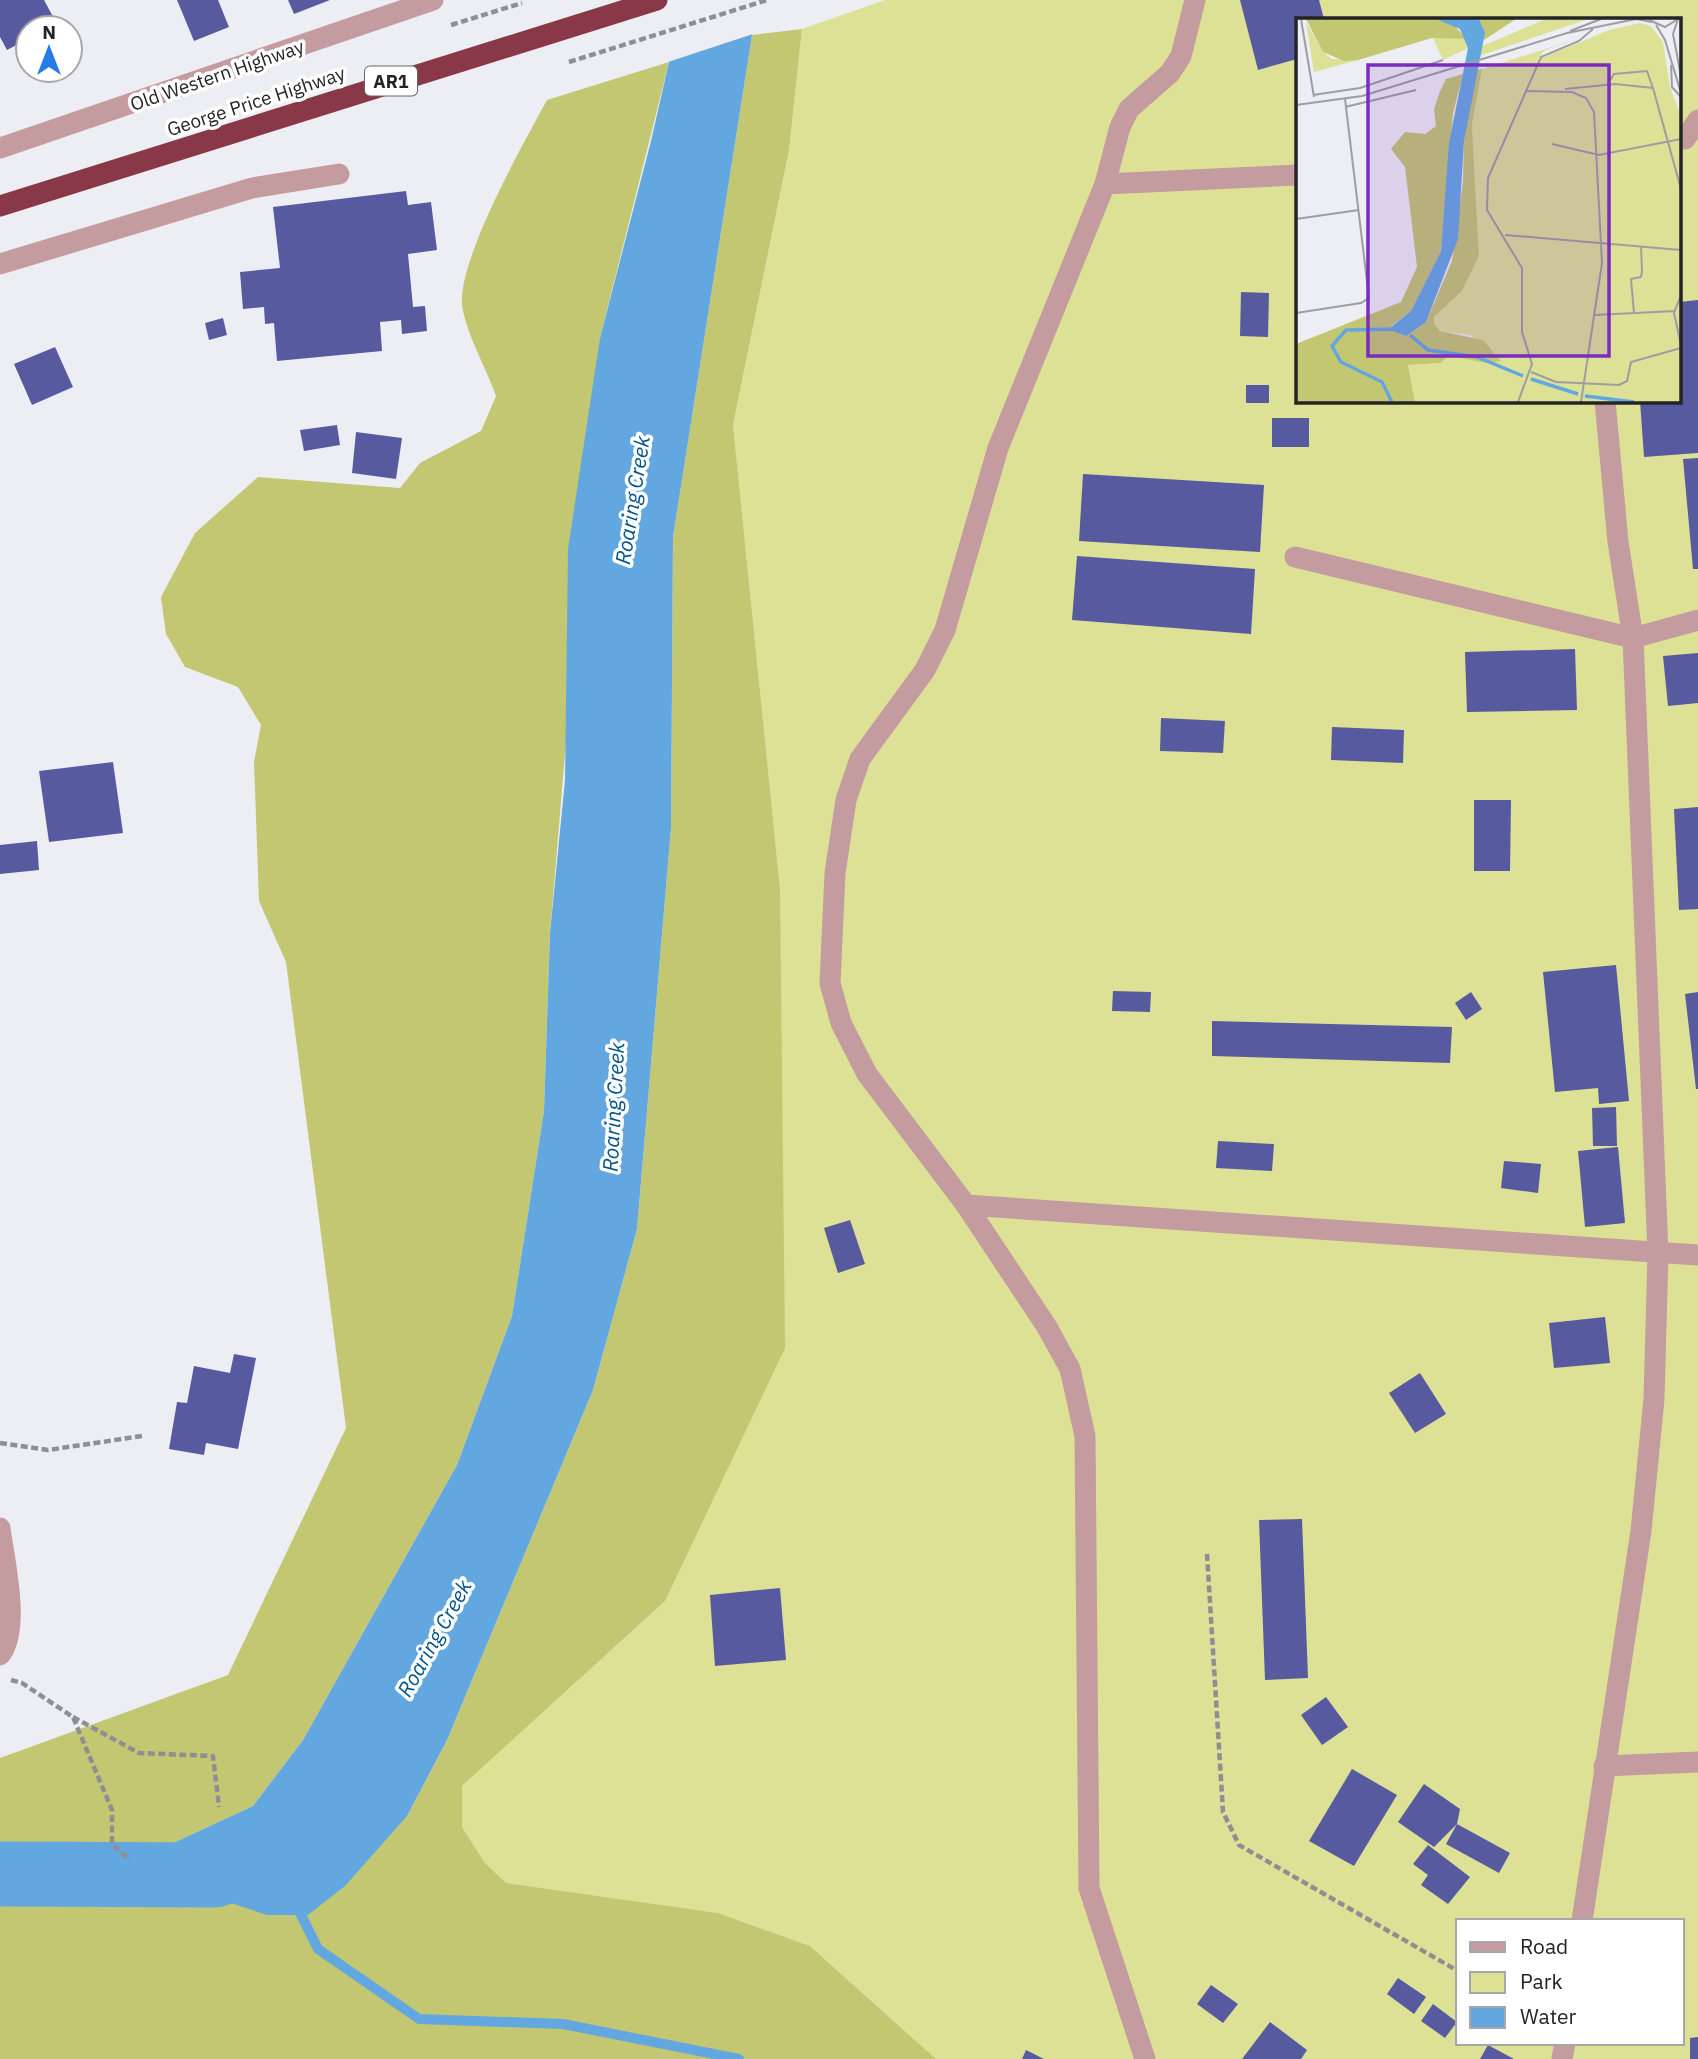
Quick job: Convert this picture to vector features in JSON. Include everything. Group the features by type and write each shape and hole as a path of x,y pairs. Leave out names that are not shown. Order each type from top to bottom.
{"highway":[{"name":"George Price Highway","path":"0,206 657,0"}],"street":[{"name":"Old Western Highway","path":"0,148 433,0"},
{"path":"1145,2059 1089,1888 1085,1436 1070,1369 1047,1327 966,1205 867,1074 841,1023 830,983 835,873 846,800 860,758 925,670 945,630 998,448 1105,184 1120,127 1129,109 1170,73 1181,56 1195,0"},
{"path":"1687,139 1698,120"},
{"path":"0,264 252,188 339,174"},
{"path":"1105,184 1296,175"},
{"path":"1582,1919 1641,1531 1654,1399 1658,1253 1633,638 1618,542 1605,402"},
{"path":"1295,556 1633,638 1698,620"},
{"path":"966,1205 1698,1255"},
{"path":"0,1528 10,1614 6,1647 0,1655"},
{"path":"1604,1766 1698,1762"}],"path":[{"path":"562,64 767,0"},
{"path":"0,1443 48,1450 142,1436"},
{"path":"1207,1554 1223,1812 1239,1845 1456,1970"},
{"path":"0,1677 22,1683 73,1717 139,1752 213,1756 219,1807"},
{"path":"73,1717 112,1810 112,1844 130,1860"}],"green space":[{"path":"885,0 1698,0 1698,2059 936,2059 810,1946 718,1913 506,1883 485,1863 462,1827 462,1786 665,1601 780,888 733,425 789,150 802,29"},
{"path":"802,29 789,150 733,425 780,888 785,1348 665,1601 462,1786 462,1827 485,1863 506,1883 718,1913 810,1946 936,2059 0,2059 0,1758 228,1675 346,1428 286,962 259,901 254,762 261,725 238,687 185,667 166,634 161,597 195,533 258,477 400,488 420,463 481,431 496,396 466,322 463,291 468,266 479,236 508,173 547,100 669,62 600,338 550,933 544,1111 512,1316 457,1465 303,1740 253,1806 158,1850 153,1877 407,1816 447,1740 593,1390 637,1229 671,828 673,537 752,35"}],"water":[{"path":"678,0 763,0 752,35 673,537 671,828 637,1229 593,1390 447,1740 407,1816 345,1886 308,1915 267,1915 153,1877 158,1850 253,1806 303,1740 457,1465 512,1316 544,1111 550,933 565,780 568,549 600,338 651,141 669,62"}],"pier":[{"path":"675,0 766,0 756,33 665,63"}],"building":[{"path":"0,0 44,0 52,14 14,14 14,46 7,50 0,37"},
{"path":"177,0 218,0 229,27 194,41"},
{"path":"288,0 330,0 294,14"},
{"path":"1240,0 1319,0 1324,18 1296,18 1296,59 1258,70"},
{"path":"406,191 408,205 431,202 437,250 408,254 413,307 425,306 427,331 402,334 401,320 380,322 382,351 277,361 274,323 265,324 264,307 243,309 240,272 280,268 273,207"},
{"path":"1241,292 1269,293 1268,337 1240,336"},
{"path":"1698,300 1698,453 1644,457 1640,402 1680,402 1680,302"},
{"path":"223,318 227,335 209,340 205,323"},
{"path":"55,347 73,387 32,405 14,364"},
{"path":"1246,385 1269,385 1269,403 1246,403"},
{"path":"1272,418 1309,418 1309,447 1272,447"},
{"path":"337,425 340,445 304,451 300,430"},
{"path":"356,432 402,438 396,479 352,473"},
{"path":"1698,458 1698,569 1693,569 1683,459"},
{"path":"1083,474 1264,485 1260,552 1079,541"},
{"path":"1077,556 1255,569 1251,634 1072,620"},
{"path":"1575,649 1577,710 1467,712 1465,652"},
{"path":"1698,653 1698,703 1668,706 1663,656"},
{"path":"1161,718 1225,721 1223,753 1160,751"},
{"path":"1332,727 1404,730 1403,763 1331,760"},
{"path":"113,762 123,833 49,842 39,771"},
{"path":"1474,800 1511,800 1510,871 1474,871"},
{"path":"1698,807 1698,909 1679,910 1674,809"},
{"path":"37,841 39,870 0,874 0,845"},
{"path":"1616,965 1629,1101 1599,1104 1598,1088 1555,1092 1543,972"},
{"path":"1113,991 1151,992 1150,1012 1112,1011"},
{"path":"1471,992 1482,1009 1466,1020 1455,1003"},
{"path":"1698,992 1698,1089 1696,1089 1685,994"},
{"path":"1212,1021 1452,1027 1450,1063 1212,1056"},
{"path":"1616,1107 1617,1146 1593,1146 1592,1108"},
{"path":"1218,1141 1274,1144 1272,1171 1216,1168"},
{"path":"1618,1147 1625,1223 1585,1227 1578,1151"},
{"path":"1504,1161 1541,1164 1538,1193 1501,1188"},
{"path":"850,1220 865,1264 838,1273 824,1228"},
{"path":"1605,1317 1610,1363 1554,1368 1549,1323"},
{"path":"234,1354 256,1358 238,1449 206,1443 204,1455 169,1449 177,1402 187,1403 194,1366 230,1373"},
{"path":"1420,1373 1446,1414 1415,1433 1389,1393"},
{"path":"1302,1519 1308,1678 1265,1680 1259,1520"},
{"path":"780,1588 786,1660 715,1666 710,1595"},
{"path":"1326,1697 1348,1727 1322,1745 1301,1715"},
{"path":"1352,1769 1397,1795 1354,1866 1309,1841"},
{"path":"1424,1784 1460,1809 1457,1824 1434,1847 1398,1822"},
{"path":"1457,1824 1510,1853 1499,1873 1446,1844"},
{"path":"1428,1845 1470,1877 1448,1904 1421,1885 1428,1875 1413,1864"},
{"path":"1398,1978 1426,1997 1414,2014 1387,1994"},
{"path":"1211,1985 1238,2004 1223,2023 1197,2004"},
{"path":"1433,2004 1456,2023 1445,2038 1421,2021"},
{"path":"1270,2022 1307,2050 1301,2059 1242,2059"},
{"path":"1698,2037 1698,2059 1690,2059 1690,2038"},
{"path":"1488,2045 1514,2059 1480,2059"},
{"path":"1026,2050 1044,2059 1022,2059"}],"waterway":[{"name":"Roaring Creek","path":"0,1874 215,1875 240,1866"},
{"path":"295,1903 318,1949 419,2019 563,2024 739,2059"}]}
